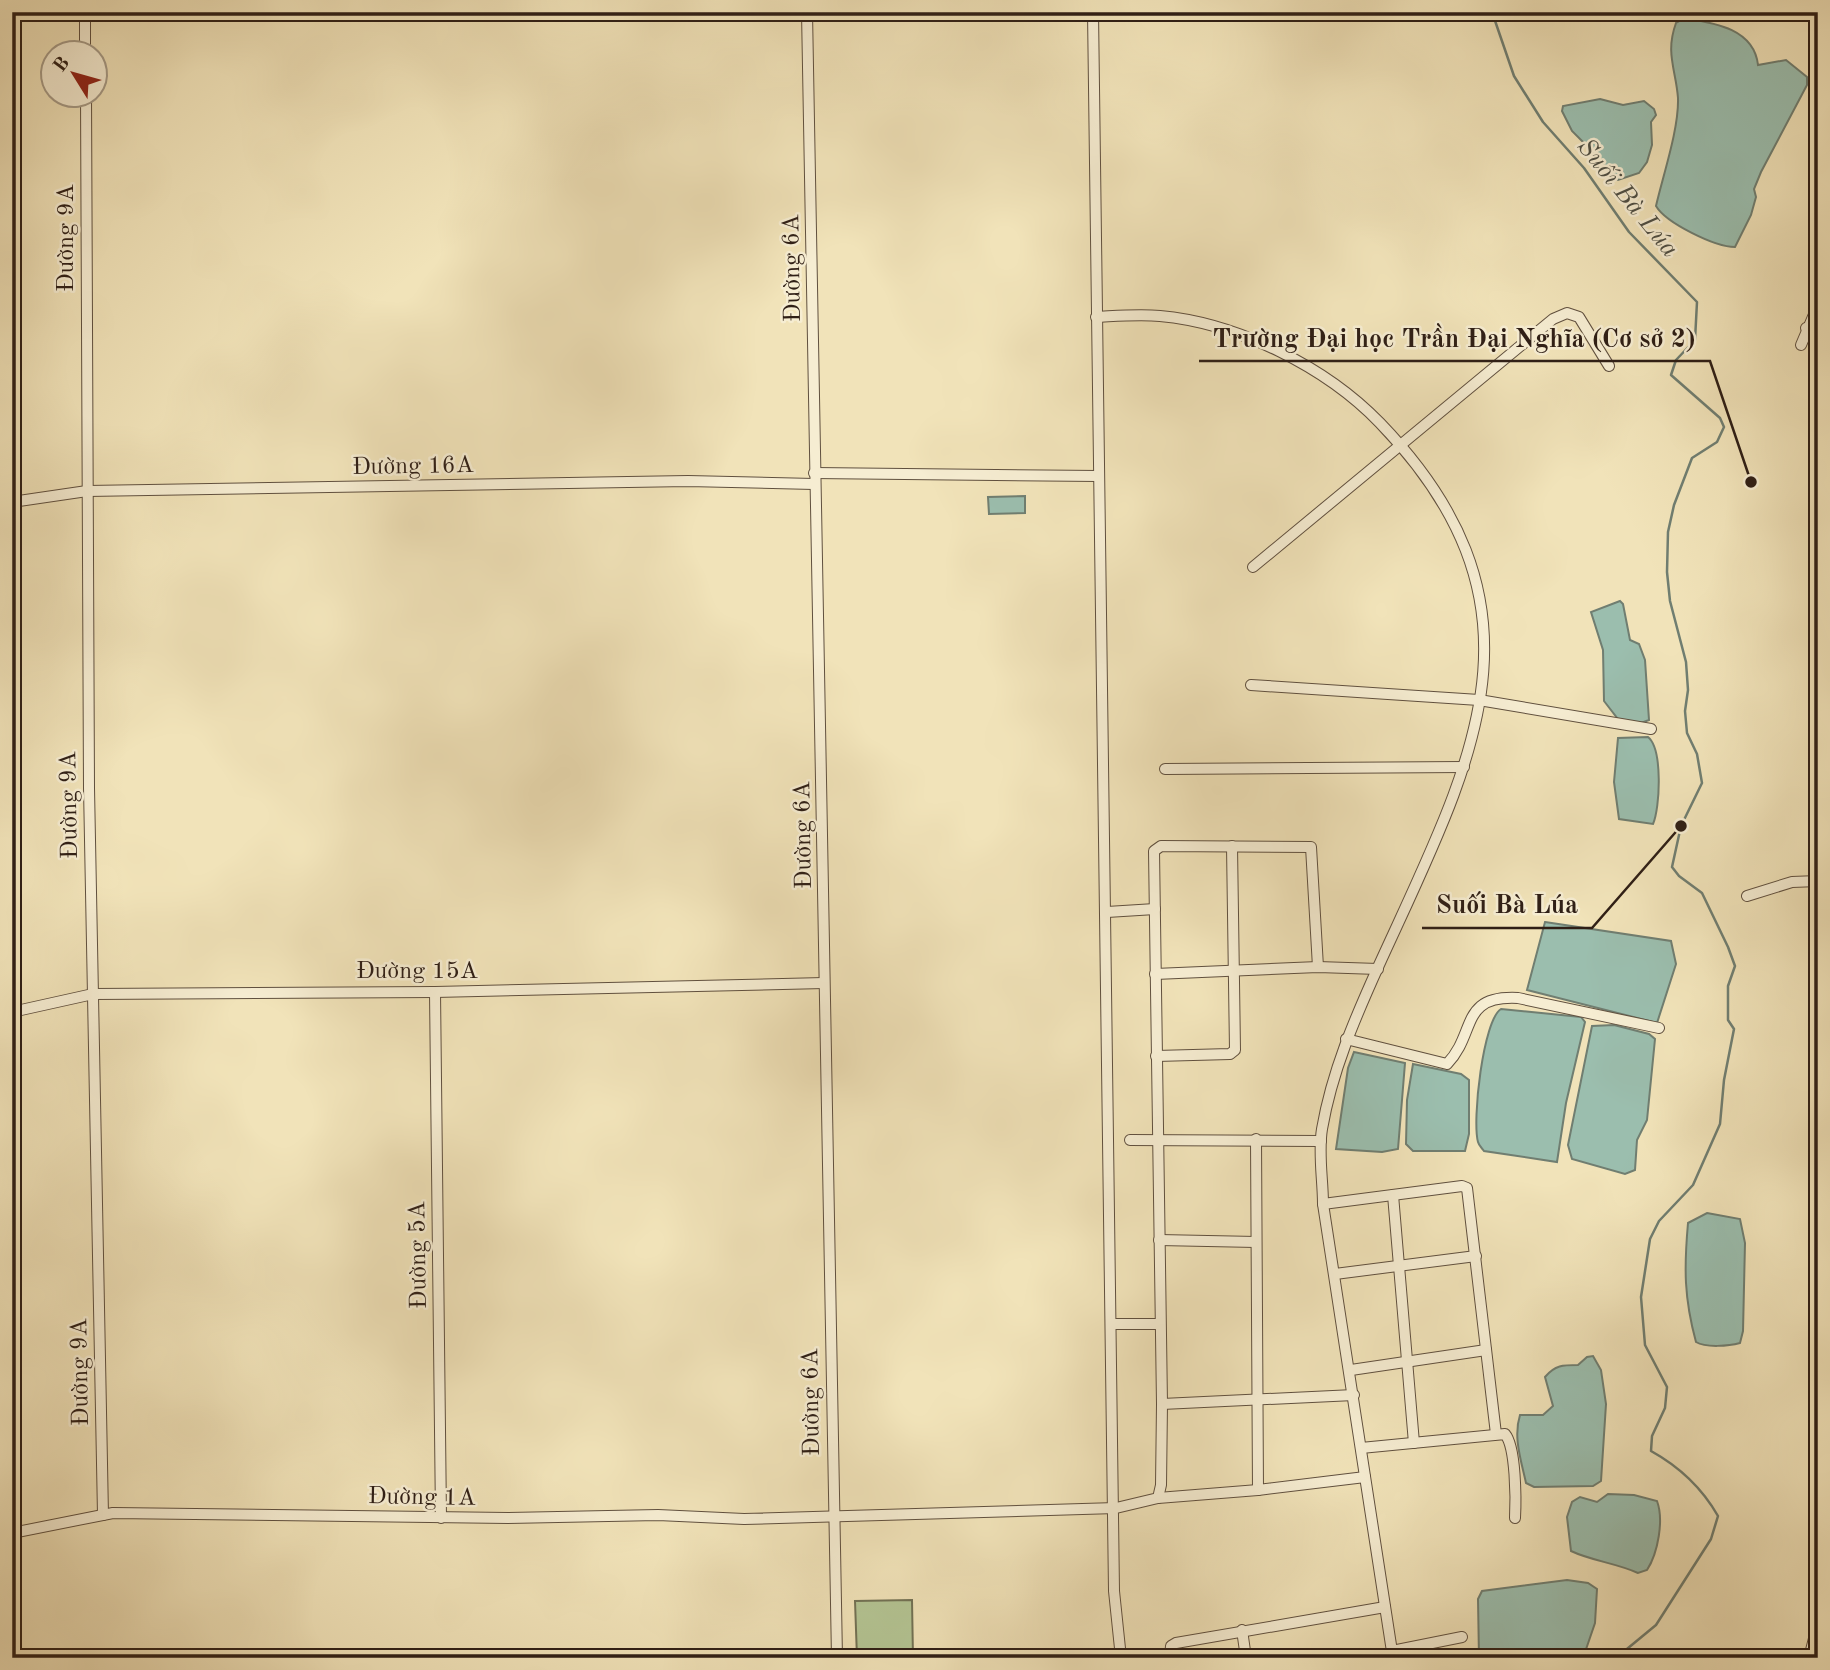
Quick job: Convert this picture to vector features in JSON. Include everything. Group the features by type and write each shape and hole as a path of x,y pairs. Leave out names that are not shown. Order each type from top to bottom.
{"street":[{"path":"85,12 85,38"},
{"name":"Đường 6A","path":"807,12 814,479 823,789 832,1518 837,1658"},
{"path":"1093,12 1111,1324 1116,1508 1114,1591 1121,1658"},
{"name":"Đường 9A","path":"86,108 93,994 103,1515"},
{"path":"1801,345 1818,304"},
{"path":"1253,567 1553,319 1567,313 1579,317 1609,366"},
{"path":"1096,317 1161,316 1237,332 1285,353 1370,413 1400,445 1441,496 1469,555 1477,586 1484,639 1485,676 1464,767 1346,1039 1321,1141 1324,1204 1392,1654 1462,1637"},
{"path":"1806,328 1818,336"},
{"name":"Đường 16A","path":"12,502 87,491 1098,476"},
{"path":"1251,685 1479,700 1651,729"},
{"path":"1165,769 1464,767"},
{"path":"1158,1498 1161,1485 1161,1404 1154,851 1161,846 1311,847 1318,967"},
{"path":"1156,1056 1233,1052 1232,846"},
{"path":"1746,896 1792,882 1818,881"},
{"path":"1107,912 1155,909"},
{"path":"1156,974 1318,967 1378,969"},
{"name":"Đường 15A","path":"12,1012 93,994 435,992 824,982"},
{"name":"Đường 5A","path":"435,992 441,1518"},
{"path":"1346,1039 1447,1064 1455,1056 1468,1021 1487,999 1500,997 1518,998 1659,1028"},
{"path":"1256,1139 1258,1490"},
{"path":"1130,1140 1321,1141"},
{"path":"1324,1204 1467,1188 1496,1434"},
{"path":"1393,1195 1414,1443"},
{"path":"1158,1240 1256,1242"},
{"path":"1335,1274 1476,1256"},
{"path":"1111,1324 1159,1324"},
{"path":"1351,1370 1486,1350"},
{"path":"1161,1404 1354,1395"},
{"path":"1361,1448 1505,1434 1510,1441 1515,1518"},
{"name":"Đường 1A","path":"12,1533 103,1515 832,1518 1116,1508 1158,1498 1258,1490 1365,1477"},
{"path":"1170,1658 1171,1646 1176,1643 1385,1607"},
{"path":"1809,1658 1818,1623"},
{"path":"1242,1630 1246,1658"}],"green space":[{"path":"912,1600 913,1658 857,1658 855,1601"}],"shaded area":[{"path":"1685,18 1708,22 1741,36 1755,53 1758,65 1786,60 1807,77 1807,85 1761,172 1754,189 1756,197 1751,215 1735,247 1692,233 1670,220 1656,206 1678,110 1671,43 1676,23"},
{"path":"1600,99 1623,105 1644,101 1654,109 1656,115 1651,122 1652,145 1647,162 1639,173 1618,180 1611,176 1572,131 1562,111 1563,106"},
{"path":"1025,496 1025,513 989,514 988,497"},
{"path":"1620,601 1623,604 1630,640 1639,644 1645,660 1649,720 1641,723 1618,719 1604,701 1603,650 1591,612"},
{"path":"1648,737 1653,744 1658,766 1658,793 1653,824 1619,819 1614,782 1618,738"},
{"path":"1545,922 1671,941 1676,964 1657,1023 1527,990"},
{"path":"1501,1009 1581,1017 1585,1022 1566,1103 1557,1162 1484,1151 1478,1143 1480,1072 1489,1031"},
{"path":"1614,1025 1649,1034 1655,1039 1647,1120 1637,1140 1635,1170 1625,1174 1572,1159 1568,1145 1592,1026"},
{"path":"1354,1052 1405,1063 1398,1149 1382,1152 1336,1149 1348,1068"},
{"path":"1413,1064 1461,1074 1469,1080 1469,1134 1465,1151 1413,1151 1406,1144 1407,1100"},
{"path":"1707,1213 1740,1219 1745,1243 1743,1331 1740,1343 1711,1346 1696,1342 1686,1283 1688,1223"},
{"path":"1593,1356 1601,1370 1606,1404 1601,1481 1593,1486 1534,1487 1526,1483 1520,1457 1517,1432 1520,1415 1543,1415 1553,1406 1545,1377 1552,1370 1578,1365 1587,1357"},
{"path":"1608,1494 1634,1495 1657,1501 1659,1536 1647,1570 1638,1573 1571,1551 1567,1517 1572,1502 1580,1497 1597,1502"},
{"path":"1567,1580 1588,1583 1597,1589 1595,1623 1583,1658 1479,1658 1478,1599 1482,1591"}],"waterway":[{"name":"Suối Bà Lúa","path":"1492,12 1514,76 1543,122 1584,168 1629,232 1697,302 1695,340 1676,360 1671,375 1720,418 1724,427 1717,442 1692,458 1674,505 1668,532 1667,572 1670,601 1686,662 1687,733 1697,754 1702,783 1681,826 1672,867 1679,876 1702,893 1728,947 1735,966 1728,986 1728,1020 1734,1029 1724,1080 1720,1124 1693,1185 1659,1221 1650,1239 1641,1297 1645,1345 1667,1387 1665,1408 1652,1436 1651,1451 1689,1479 1705,1496 1718,1516 1711,1539 1656,1625 1616,1658"}],"place":[{"name":"Trường Đại học Trần Đại Nghĩa (Cơ sở 2)","path":"1751,482"},
{"name":"Suối Bà Lúa","path":"1681,826"}]}
